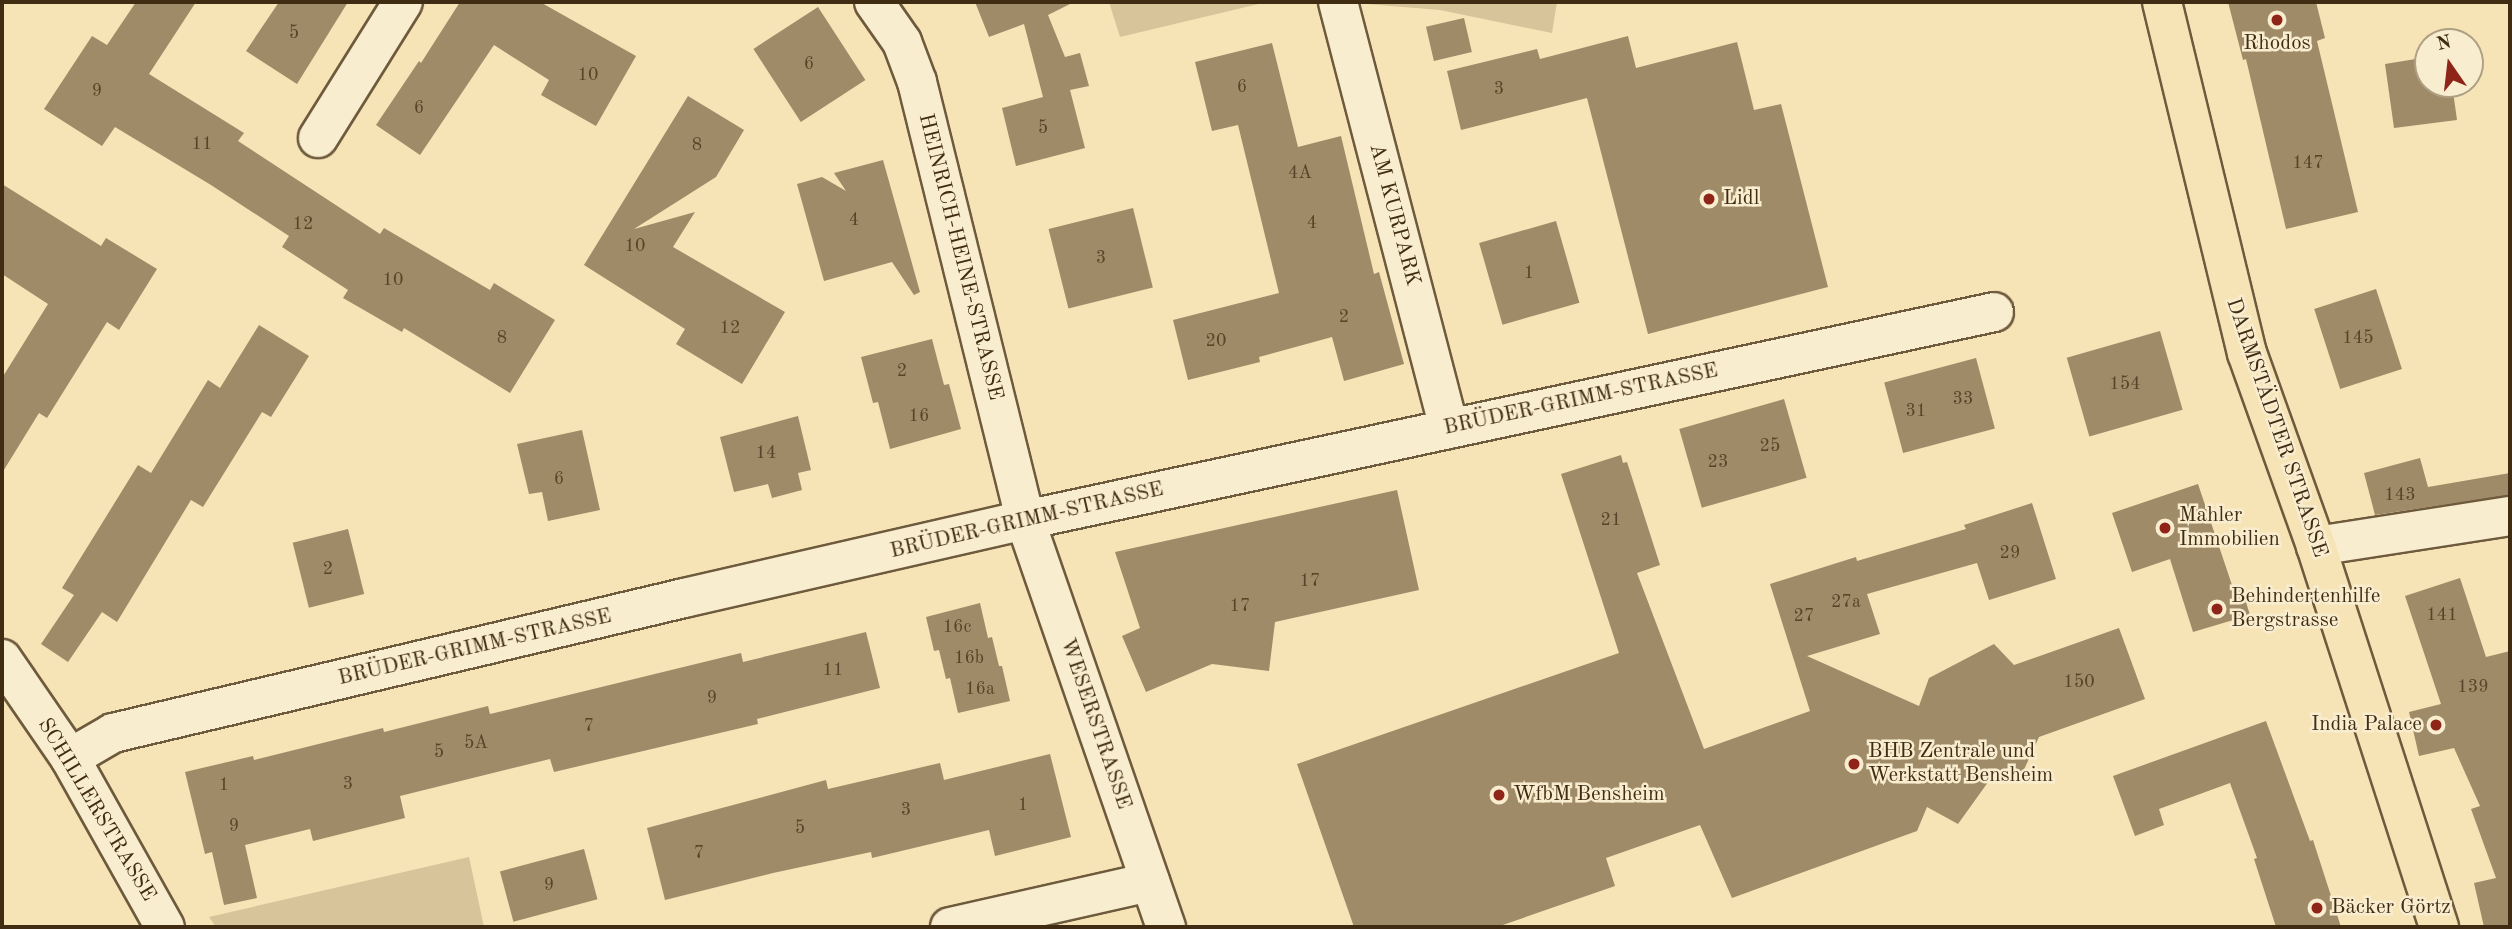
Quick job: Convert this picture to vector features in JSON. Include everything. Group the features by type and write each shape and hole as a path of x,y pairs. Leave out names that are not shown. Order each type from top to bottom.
{"main road":[{"name":"DARMSTÄDTER STRASSE","path":"2162,2 2247,353 2316,546 2439,927"}],"street":[{"path":"318,138 403,2"},
{"name":"HEINRICH-HEINE-STRASSE","path":"874,2 902,42 917,82 1025,520"},
{"name":"AM KURPARK","path":"1338,2 1449,429"},
{"name":"BRÜDER-GRIMM-STRASSE","path":"69,758 113,733 1025,520 1994,312"},
{"path":"2316,546 2510,516"},
{"name":"WESERSTRASSE","path":"1025,520 1166,927"},
{"name":"SCHILLERSTRASSE","path":"2,659 16,711 69,758 165,927"},
{"path":"950,927 1150,882"}],"shaded area":[{"path":"1109,2 1267,2 1120,37"},
{"path":"1343,2 1557,2 1552,33 1440,10"},
{"path":"469,857 484,927 216,927 209,917"}],"building":[{"path":"136,2 196,2 149,74 244,133 238,141 380,234 384,228 490,290 494,283 555,320 510,393 404,328 402,332 343,298 348,290 282,247 289,236 211,185 115,127 102,146 44,109 92,36 107,45"},
{"path":"279,2 348,2 297,84 246,51"},
{"path":"460,2 540,2 636,56 596,126 541,95 549,80 494,45 420,155 376,125 419,61 421,63"},
{"path":"975,2 1074,2 1048,15 1065,57 1080,53 1089,86 1070,90 1085,148 1016,166 1002,108 1043,97 1024,24 989,37"},
{"path":"2228,2 2316,2 2325,38 2317,41 2358,212 2286,229 2246,59 2243,60"},
{"path":"818,7 865,80 801,122 753,49"},
{"path":"1464,18 1472,52 1434,61 1426,27"},
{"name":"Lidl","path":"1628,36 1636,68 1737,42 1754,110 1781,104 1828,287 1648,334 1587,98 1461,130 1447,71 1537,49 1540,59"},
{"path":"1272,43 1298,147 1341,136 1374,274 1379,272 1404,364 1344,381 1332,337 1259,357 1260,362 1188,380 1173,320 1279,293 1238,125 1212,131 1195,62"},
{"path":"2414,59 2414,98 2454,98 2457,120 2394,128 2385,64"},
{"path":"688,96 744,130 716,177 634,229 695,212 673,247 785,312 742,384 676,344 685,329 584,265"},
{"path":"883,160 920,292 914,295 892,262 824,281 797,184 822,177 846,191 834,173"},
{"path":"2,184 101,246 106,238 157,269 119,330 107,322 47,418 39,413 2,473 2,378 48,304 2,274"},
{"path":"1133,208 1153,288 1068,309 1049,229"},
{"path":"1556,221 1579,303 1503,325 1479,243"},
{"path":"2376,289 2402,369 2340,389 2314,309"},
{"path":"259,325 309,356 271,417 262,412 203,507 191,500 117,622 102,612 68,662 41,644 74,595 62,588 138,465 151,473 208,380 220,388"},
{"path":"2160,331 2183,410 2089,437 2067,358"},
{"path":"932,339 944,385 949,384 961,429 890,449 878,402 873,403 861,357"},
{"path":"1976,358 1995,429 1903,453 1884,383"},
{"path":"1784,399 1807,478 1702,508 1679,429"},
{"path":"798,416 811,470 798,473 802,490 772,498 768,484 734,492 720,437"},
{"path":"582,430 600,510 548,521 542,492 529,494 517,444"},
{"path":"1621,455 1623,463 1627,462 1660,565 1637,573 1704,749 1810,711 1770,584 1856,557 1857,561 1966,529 1964,525 2032,503 2056,579 1989,600 1977,563 1867,594 1880,634 1807,656 1919,706 1929,678 1994,644 2014,665 2119,628 2145,699 2039,737 2021,776 1996,771 1958,824 1927,807 1917,831 1732,898 1700,825 1606,858 1615,886 1497,927 1354,927 1297,764 1619,653 1561,474"},
{"path":"2420,458 2428,487 2510,473 2510,495 2375,515 2364,473"},
{"path":"2198,484 2233,588 2241,586 2250,615 2193,632 2170,559 2132,572 2112,513"},
{"path":"1397,490 1419,590 1275,622 1269,671 1212,664 1146,692 1122,636 1140,628 1115,552"},
{"path":"348,529 364,594 309,608 293,543"},
{"path":"2460,578 2486,657 2510,651 2510,927 2484,927 2474,883 2496,878 2471,809 2480,806 2454,748 2419,756 2409,712 2441,704 2405,596"},
{"path":"980,603 988,638 992,637 999,666 1002,666 1010,701 958,713 950,678 946,679 939,650 934,651 926,617"},
{"path":"866,632 880,688 757,719 758,724 554,772 550,759 400,796 405,818 313,841 310,829 245,845 257,898 224,905 212,852 205,854 185,772 253,756 254,760 383,728 384,732 488,706 490,714 741,653 743,662"},
{"path":"2266,721 2310,841 2313,840 2341,927 2276,927 2254,859 2257,858 2230,783 2159,809 2164,825 2135,836 2113,776"},
{"path":"1050,754 1071,837 995,856 989,830 872,858 871,852 773,873 665,900 647,828 826,780 828,789 940,763 944,780"},
{"path":"584,849 597,899 513,922 500,872"}],"place":[{"name":"Rhodos","path":"2277,20"},
{"name":"Lidl","path":"1709,199"},
{"name":"Mahler Immobilien","path":"2165,528"},
{"name":"Behindertenhilfe Bergstrasse","path":"2217,609"},
{"name":"India Palace","path":"2436,725"},
{"name":"BHB Zentrale und Werkstatt Bensheim","path":"1854,764"},
{"name":"WfbM Bensheim","path":"1499,795"},
{"name":"Bäcker Görtz","path":"2317,908"}]}
